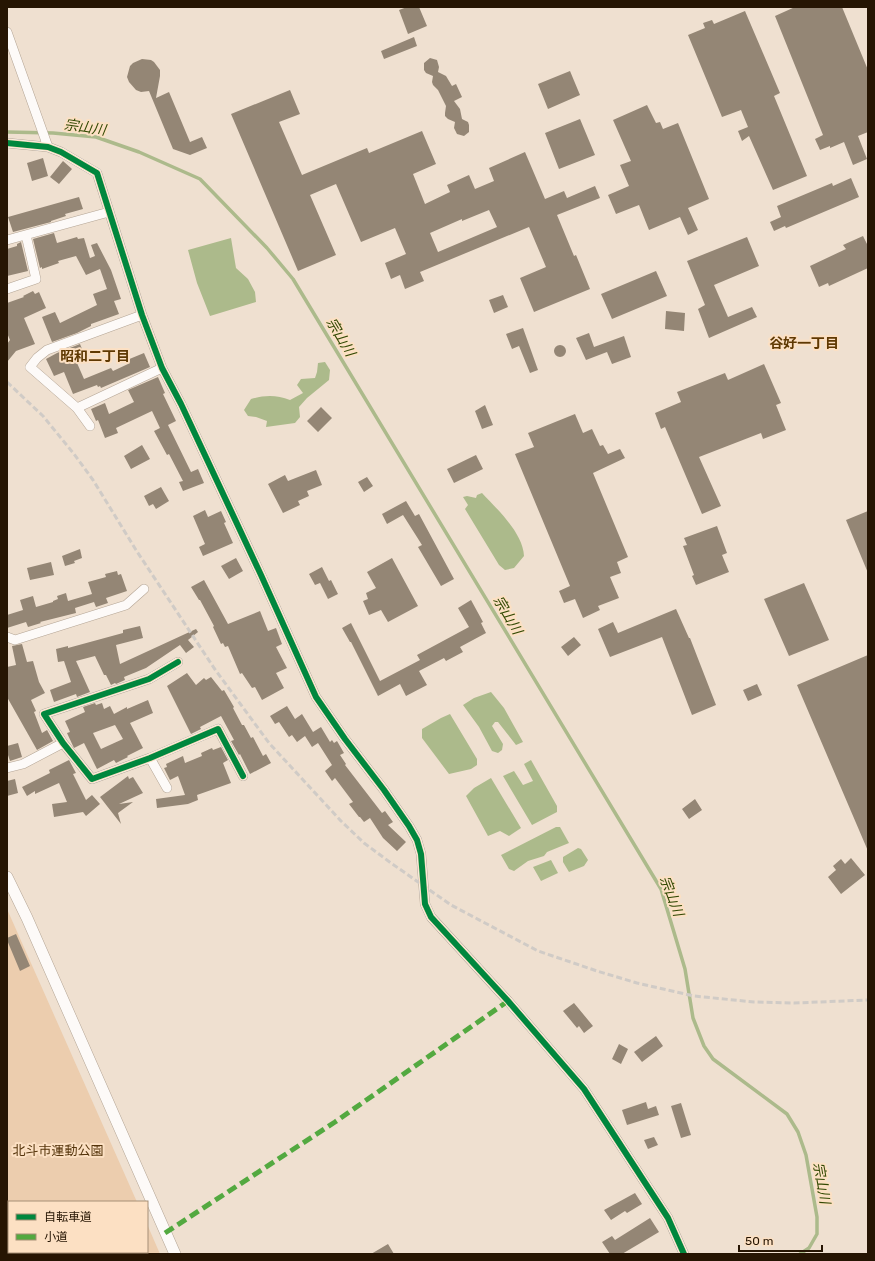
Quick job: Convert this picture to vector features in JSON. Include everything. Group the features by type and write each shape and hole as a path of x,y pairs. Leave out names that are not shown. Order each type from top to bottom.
{"street":[{"path":"7,32 48,147"},
{"path":"7,143 48,147 68,156 96,173 142,315 162,368 181,404 248,546 316,697 345,739 388,796 417,840 421,854 425,904 431,917 584,1089 668,1218 684,1254"},
{"path":"7,240 109,212"},
{"path":"7,289 36,279 26,235"},
{"path":"90,426 77,408 30,367 37,358 48,350 142,315"},
{"path":"77,408 162,368"},
{"path":"7,637 15,640 126,606 144,589"},
{"path":"178,662 148,679 44,714 63,743 92,779 150,758 218,728 243,776"},
{"path":"7,768 23,764 63,743"},
{"path":"150,758 167,788"},
{"path":"7,877 27,918 175,1254"}],"green space":[{"name":"北斗市運動公園","path":"7,909 137,1201 8,1201 8,1253 148,1253 148,1226 160,1254 7,1254"}],"shaded area":[{"path":"231,238 236,268 248,279 255,292 256,302 210,316 197,283 188,250"},
{"path":"325,362 330,370 329,380 307,398 299,407 300,417 295,423 266,427 267,421 248,416 244,410 251,399 271,396 290,400 303,393 297,385 301,379 315,378 318,363"},
{"path":"482,493 502,514 514,530 523,547 524,556 514,568 505,570 499,565 465,509 468,505 463,497 467,496 476,498 477,495"},
{"path":"491,692 504,708 523,742 516,745 498,722 495,722 492,726 503,744 502,750 498,753 492,751 479,727 463,705 474,698"},
{"path":"450,714 477,759 477,765 471,769 449,774 422,738 422,729"},
{"path":"531,760 557,806 557,812 532,825 503,776 514,771 523,785 533,781 524,764"},
{"path":"491,778 521,828 509,836 500,831 488,836 466,796 474,788"},
{"path":"556,827 560,827 569,843 547,852 544,856 528,861 514,871 509,869 501,855"},
{"path":"578,848 581,849 588,860 584,866 569,872 563,862 563,857"},
{"path":"551,860 558,873 541,881 533,867"}],"building":[{"path":"407,7 419,7 427,26 408,34 399,10"},
{"path":"795,7 842,7 868,70 868,132 858,136 867,159 853,165 844,142 830,148 830,146 820,150 815,139 823,135 775,16"},
{"path":"745,11 780,93 774,96 807,176 773,190 749,136 742,141 738,131 748,127 741,110 722,117 688,35 705,28 703,23 712,20 714,24"},
{"path":"414,37 417,46 384,59 381,51"},
{"path":"430,58 437,60 439,67 438,72 446,76 452,86 456,84 462,97 454,101 460,109 462,119 468,122 469,125 469,132 464,136 457,134 454,128 455,122 445,116 446,106 438,90 433,85 433,76 426,73 424,70 424,63"},
{"path":"142,59 151,60 160,70 156,98 169,92 190,142 202,137 207,148 190,155 173,149 149,91 141,92 136,90 129,82 127,77 130,66"},
{"path":"570,71 580,95 548,109 538,84"},
{"path":"290,90 300,114 279,122 302,175 367,148 369,153 422,131 436,164 413,174 425,204 450,192 447,185 469,175 475,189 494,181 489,168 525,152 545,199 564,191 567,198 595,186 600,198 557,215 590,289 534,312 520,278 546,267 529,227 420,272 424,281 405,289 400,275 391,279 385,263 406,254 395,228 361,242 336,184 310,195 336,255 298,271 231,114","holes":["489,210 497,227 438,252 430,233 462,219 462,221"]},
{"path":"647,105 656,123 660,122 663,129 678,123 709,199 688,208 698,230 688,235 680,217 649,230 639,205 616,214 608,195 629,186 620,165 631,161 613,120"},
{"path":"580,119 595,155 559,169 545,133"},
{"path":"43,158 48,176 32,181 27,163"},
{"path":"63,161 72,169 59,184 50,177"},
{"path":"851,178 859,197 786,228 785,226 774,231 770,222 781,217 777,206 832,183 833,186"},
{"path":"79,197 83,209 65,214 66,216 51,222 13,232 8,217"},
{"path":"54,233 57,243 77,237 78,239 84,238 90,258 95,256 91,245 97,243 111,270 121,299 114,301 119,314 91,324 91,326 77,333 52,342 42,317 55,312 60,323 97,305 93,294 107,289 100,269 86,275 76,256 58,261 59,263 42,269 42,267 40,268 33,239"},
{"path":"863,236 868,246 868,268 829,286 828,283 819,287 810,266 846,249 843,245"},
{"path":"747,237 759,266 714,285 728,317 752,307 757,317 709,338 698,309 705,305 687,261"},
{"path":"21,242 28,271 7,276 7,249 17,246 17,244"},
{"path":"656,271 667,296 612,319 601,294"},
{"path":"33,291 35,294 39,292 46,308 24,318 35,344 16,351 7,362 7,344 10,340 7,333 7,303 24,297 23,296"},
{"path":"503,295 508,307 494,313 489,300"},
{"path":"666,311 685,313 684,331 665,329"},
{"path":"523,328 538,370 530,373 519,346 512,349 506,334"},
{"path":"589,333 594,347 624,336 631,357 612,364 607,352 586,360 576,338"},
{"path":"80,344 86,359 77,363 84,379 111,368 113,371 128,364 127,360 144,353 150,367 101,388 97,385 73,394 64,372 54,376 46,359"},
{"path":"560,345 564,347 566,351 564,355 560,357 556,355 554,351 556,347"},
{"path":"764,364 781,403 776,405 786,430 763,439 761,433 699,457 721,506 702,514 665,427 661,429 655,413 681,402 677,392 725,373 728,380"},
{"path":"158,377 165,393 163,394 176,421 168,425 191,472 198,469 204,483 183,491 179,482 183,481 169,454 167,455 154,431 160,428 152,411 116,428 118,433 105,438 98,420 96,421 91,409 105,403 109,414 134,402 128,390"},
{"path":"485,405 493,425 482,429 475,411"},
{"path":"321,407 332,418 318,432 307,421"},
{"path":"575,414 583,433 592,429 600,446 603,445 608,454 620,449 625,458 593,473 628,557 617,562 621,573 610,577 619,598 598,606 600,610 583,618 575,599 564,603 559,591 570,586 515,454 534,447 528,433"},
{"path":"142,445 150,459 131,469 124,456"},
{"path":"476,455 483,469 454,483 447,469"},
{"path":"316,470 322,485 307,491 309,496 298,501 300,505 283,513 268,484 285,475 288,481"},
{"path":"367,477 373,486 364,492 358,482"},
{"path":"161,487 169,501 156,509 153,504 149,506 144,496"},
{"path":"406,501 415,516 419,514 454,579 441,586 418,547 422,545 403,515 387,524 382,514"},
{"path":"205,510 208,517 221,511 226,522 224,523 233,543 203,556 199,547 205,544 193,516"},
{"path":"868,511 868,573 846,520"},
{"path":"717,526 727,553 722,555 729,572 696,585 692,576 694,575 683,546 687,545 684,538"},
{"path":"80,549 82,558 74,561 75,563 65,566 62,556"},
{"path":"236,558 243,571 229,579 221,566"},
{"path":"392,558 418,606 388,622 381,610 369,615 363,601 368,599 366,593 376,588 367,572"},
{"path":"51,562 54,575 30,580 27,568"},
{"path":"322,567 338,594 328,599 320,583 315,585 309,574"},
{"path":"117,571 118,575 121,574 127,591 106,598 108,603 96,607 94,602 75,608 76,613 40,622 41,623 28,627 26,622 7,628 7,615 23,610 20,600 33,596 36,607 53,602 58,599 57,596 66,593 68,601 92,594 88,582 106,577 105,574"},
{"path":"204,580 228,624 260,611 268,631 276,628 282,644 276,647 287,668 276,673 284,688 262,700 255,687 252,688 242,673 240,674 228,646 225,647 223,643 221,644 213,627 214,626 191,587"},
{"path":"804,583 829,640 789,656 764,599"},
{"path":"471,600 483,622 481,623 486,633 460,647 463,652 446,661 444,658 419,671 427,685 406,696 400,684 378,696 351,642 342,628 351,623 380,681 420,660 417,655 469,627 458,608"},
{"path":"676,609 690,638 716,705 692,715 662,637 610,657 598,629 613,622 618,633"},
{"path":"140,626 143,638 116,645 120,664 196,629 198,632 188,640 194,647 186,653 180,645 146,668 124,677 125,680 116,684 111,685 106,675 104,675 95,656 76,661 90,692 77,697 76,694 54,702 50,690 71,682 64,661 58,662 56,649 68,646 68,648 123,633 123,630"},
{"path":"574,637 581,645 568,656 561,647"},
{"path":"22,644 27,662 33,661 39,682 45,693 31,700 36,711 34,712 42,733 47,730 53,741 37,750 7,697 7,667 16,665 12,646"},
{"path":"868,655 868,851 797,685"},
{"path":"187,673 196,685 204,678 206,680 211,677 222,691 224,690 242,725 244,725 251,738 253,737 263,756 266,754 271,763 250,774 240,754 239,755 231,741 234,740 221,716 200,727 201,729 191,734 167,686"},
{"path":"757,684 762,695 748,701 743,690"},
{"path":"148,700 153,713 130,723 143,748 116,763 114,760 97,769 84,743 74,748 67,733 70,732 65,721 85,712 83,707 95,703 96,705 102,703 104,709 110,706 114,714 127,707 127,709","holes":["115,725 123,739 101,749 93,733"]},
{"path":"287,706 295,719 302,714 313,732 321,727 330,742 332,740 334,743 337,741 344,753 340,755 346,764 345,765 382,813 385,811 393,822 388,825 406,842 397,851 383,838 370,818 364,822 359,817 349,804 353,802 335,778 332,781 325,771 332,765 318,743 312,747 305,736 297,742 292,735 289,737 279,722 275,724 270,716"},
{"path":"18,743 22,757 10,761 7,746"},
{"path":"221,747 228,760 223,763 231,783 197,795 198,800 188,804 157,808 156,799 185,795 178,776 170,780 164,768 167,767 166,764 183,756 185,763 202,756 201,753 212,748 213,750"},
{"path":"69,760 76,773 73,774 86,800 92,795 100,804 86,816 83,812 54,817 52,804 67,802 59,783 35,794 35,791 27,796 22,787 50,773 49,770"},
{"path":"128,776 129,779 133,777 143,793 119,804 133,802 118,813 121,824 100,797"},
{"path":"15,779 18,793 7,796 7,781"},
{"path":"695,799 702,810 689,819 682,809"},
{"path":"851,858 865,875 841,894 828,877 836,870 833,866 841,859 845,864"},
{"path":"16,934 30,966 20,971 7,940 7,938"},
{"path":"574,1003 593,1026 584,1033 579,1026 577,1028 563,1011"},
{"path":"656,1036 663,1046 642,1062 634,1052"},
{"path":"619,1044 628,1049 621,1064 612,1059"},
{"path":"646,1102 648,1109 656,1106 659,1115 627,1125 622,1110"},
{"path":"681,1103 691,1135 681,1138 671,1106"},
{"path":"654,1137 658,1145 648,1149 644,1140"},
{"path":"635,1193 642,1204 627,1213 625,1211 611,1220 604,1210"},
{"path":"650,1218 659,1232 622,1254 610,1254 602,1242 612,1236 615,1240"},
{"path":"388,1244 394,1254 371,1254"}],"waterway":[{"name":"宗山川","path":"7,132 53,133 96,137 139,152 200,179 267,248 293,279 661,889 685,969 693,1018 704,1046 713,1059 787,1114 798,1132 806,1155 817,1217 817,1234 809,1248 800,1254"}],"railway":[{"path":"7,382 43,416 93,480 136,550 214,668 269,743 341,821 364,843 391,863 451,905 538,951 637,983 694,996 754,1002 794,1003 868,1000"}],"marked path":[{"path":"165,1233 335,1122 508,1001"}],"cycle path":[{"path":"7,143 48,147 61,152 97,173 142,315 162,368 181,404 316,697 345,739 384,790 417,840 421,854 425,904 431,917 508,1001 584,1089 668,1218 684,1254"},
{"path":"178,662 149,679 44,714 63,743 92,779 150,758 218,729 243,776"}],"district":[{"name":"谷好一丁目","path":"804,343"},
{"name":"昭和二丁目","path":"95,356"}]}
